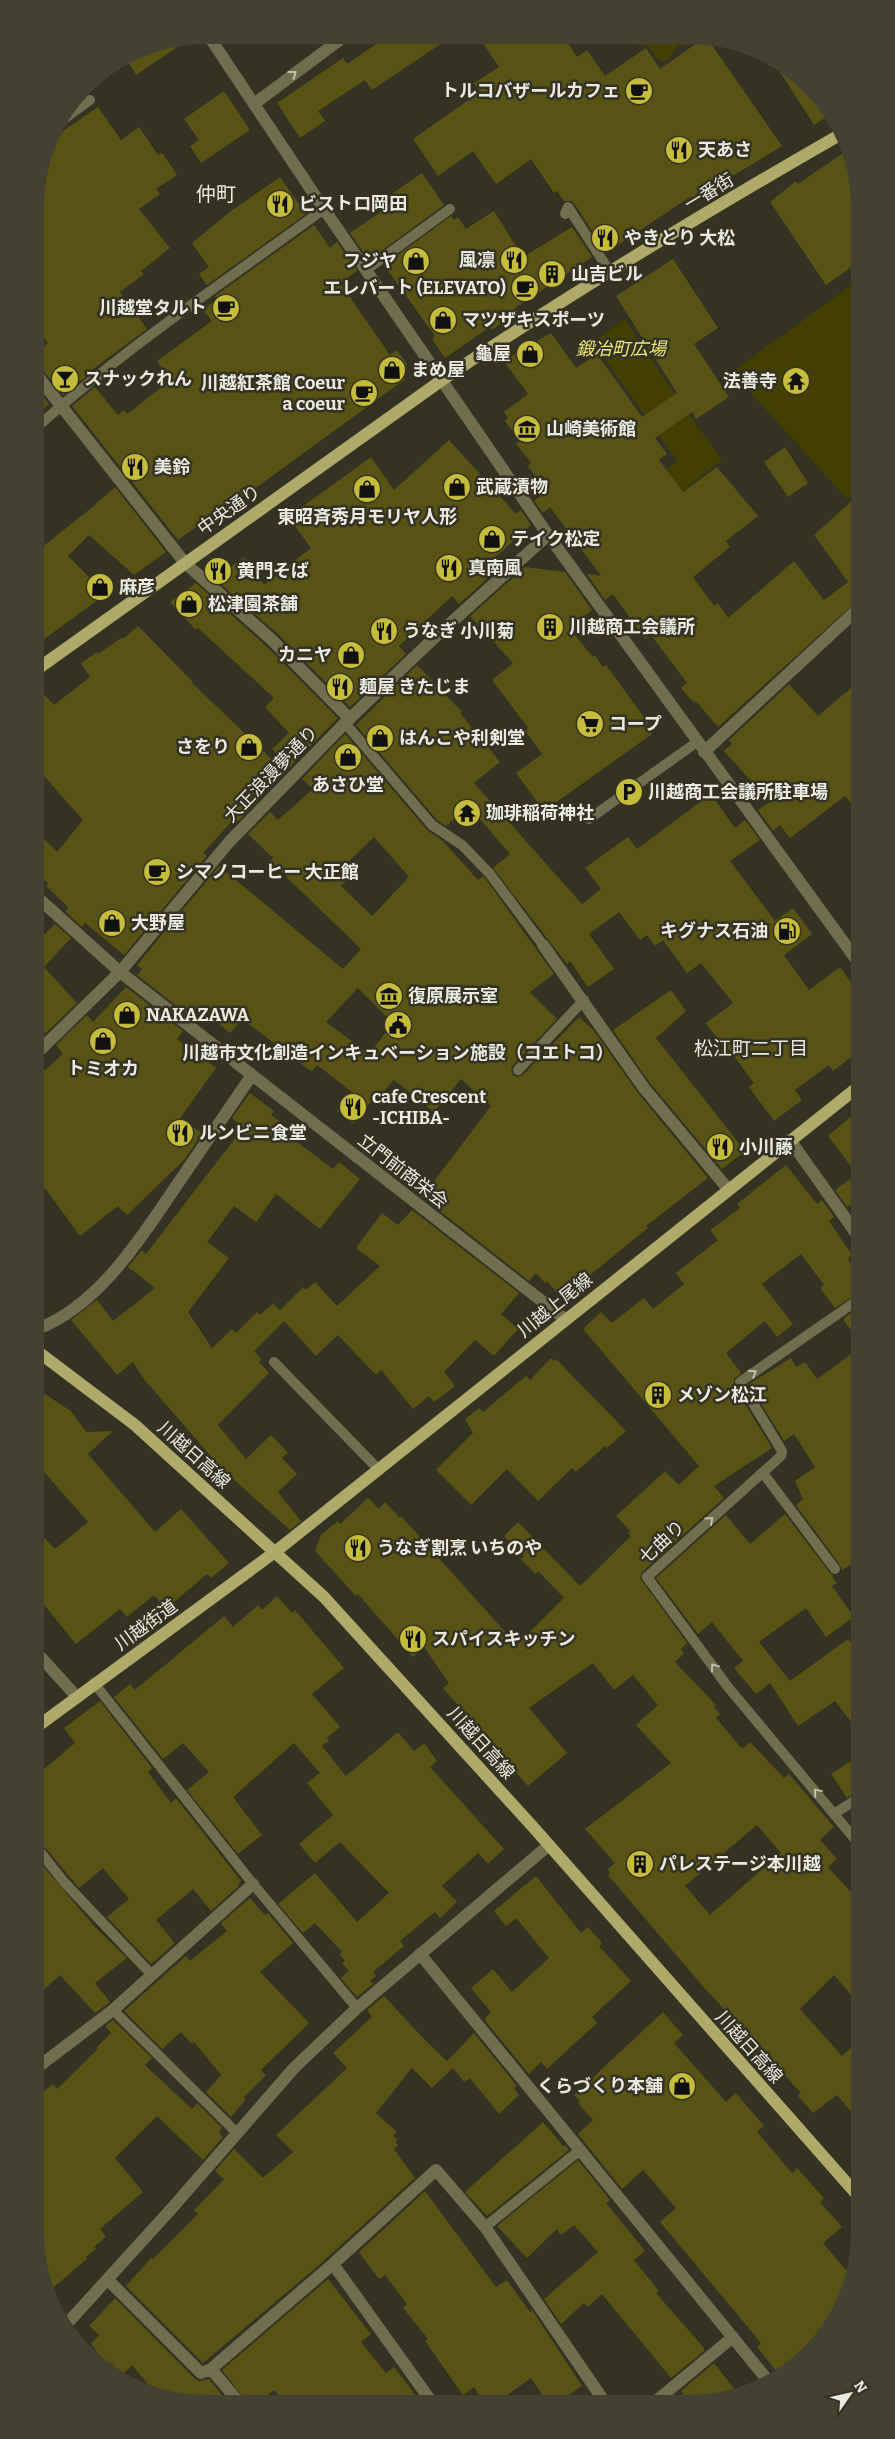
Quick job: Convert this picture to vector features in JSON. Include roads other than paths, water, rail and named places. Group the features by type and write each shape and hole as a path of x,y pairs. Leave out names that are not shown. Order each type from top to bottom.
{"main road":[{"name":"一番街","path":"442,380 610,272 836,136"},
{"name":"中央通り","path":"44,664 442,380"},
{"name":"川越上尾線","path":"275,1552 851,1092"},
{"name":"川越日高線","path":"44,1356 135,1425 275,1552 363,1637 851,2188"},
{"name":"川越街道","path":"44,1722 275,1552"}],"street":[{"path":"214,44 324,209 548,534 851,952"},
{"path":"254,104 334,44"},
{"path":"44,384 186,563 272,640 348,721"},
{"name":"大正浪漫夢通り","path":"44,1046 120,972 230,841 348,721 432,639 548,534"},
{"path":"701,747 851,615"},
{"name":"立門前商栄会","path":"44,903 120,972 565,1319"},
{"path":"543,945 584,1000 644,1088 728,1189"},
{"path":"44,1326 86,1300 132,1250 252,1075"},
{"path":"790,1140 851,1226"},
{"path":"44,1661 77,1697"},
{"path":"70,2321 294,2068 357,2008 549,1845"},
{"path":"44,2062 113,2010 253,1884"},
{"path":"420,1954 765,2377"},
{"path":"108,2280 201,2373 211,2369 333,2264 436,2170 485,2227 600,2395"},
{"path":"333,2264 427,2395"},
{"path":"663,2395 733,2337"},
{"path":"211,2369 233,2395"}],"lane":[{"path":"74,112 90,100"},
{"path":"565,214 568,207 610,272"},
{"path":"44,421 61,405 168,323 324,209"},
{"path":"366,270 450,209"},
{"path":"348,721 432,825 462,845 490,874 543,945"},
{"path":"589,819 701,747"},
{"path":"518,1070 584,1000"},
{"name":"七曲り","path":"851,1305 740,1382 782,1452 781,1456 647,1577 728,1687 851,1834"},
{"path":"274,1362 379,1470"},
{"path":"763,1473 835,1569"},
{"path":"94,1684 253,1884 357,2008"},
{"path":"835,1813 851,1803"},
{"path":"44,1857 64,1882 151,1974"},
{"path":"113,2010 236,2133"},
{"path":"485,2227 580,2150"}],"place":[{"name":"トルコバザールカフェ","path":"639,91"},
{"name":"天あさ","path":"679,150"},
{"name":"ビストロ岡田","path":"280,204"},
{"name":"やきとり 大松","path":"605,238"},
{"name":"風凛","path":"514,260"},
{"name":"フジヤ","path":"416,261"},
{"name":"山吉ビル","path":"552,274"},
{"name":"エレバート (ELEVATO)","path":"525,288"},
{"name":"川越堂タルト","path":"226,308"},
{"name":"マツザキスポーツ","path":"443,320"},
{"name":"龜屋","path":"530,354"},
{"name":"まめ屋","path":"392,370"},
{"name":"スナックれん","path":"65,379"},
{"name":"法善寺","path":"796,381"},
{"name":"川越紅茶館 Coeur a coeur","path":"364,393"},
{"name":"山崎美術館","path":"527,429"},
{"name":"美鈴","path":"135,467"},
{"name":"武蔵漬物","path":"457,487"},
{"name":"東昭斉秀月モリヤ人形","path":"367,489"},
{"name":"テイク松定","path":"492,539"},
{"name":"真南風","path":"449,568"},
{"name":"黄門そば","path":"218,571"},
{"name":"麻彦","path":"100,587"},
{"name":"松津園茶舗","path":"189,604"},
{"name":"川越商工会議所","path":"550,627"},
{"name":"うなぎ 小川菊","path":"384,631"},
{"name":"カニヤ","path":"351,655"},
{"name":"麺屋 きたじま","path":"340,687"},
{"name":"コープ","path":"590,724"},
{"name":"はんこや利剣堂","path":"380,738"},
{"name":"さをり","path":"249,747"},
{"name":"あさひ堂","path":"348,757"},
{"name":"川越商工会議所駐車場","path":"629,792"},
{"name":"珈琲稲荷神社","path":"467,813"},
{"name":"シマノコーヒー 大正館","path":"157,872"},
{"name":"大野屋","path":"112,923"},
{"name":"キグナス石油","path":"787,931"},
{"name":"復原展示室","path":"389,996"},
{"name":"NAKAZAWA","path":"127,1015"},
{"name":"川越市文化創造インキュベーション施設（コエトコ）","path":"398,1025"},
{"name":"トミオカ","path":"103,1041"},
{"name":"cafe Crescent -ICHIBA-","path":"353,1107"},
{"name":"ルンビニ食堂","path":"180,1133"},
{"name":"小川藤","path":"720,1147"},
{"name":"メゾン松江","path":"658,1395"},
{"name":"うなぎ割烹 いちのや","path":"358,1548"},
{"name":"スパイスキッチン","path":"413,1639"},
{"name":"パレステージ本川越","path":"640,1864"},
{"name":"くらづくり本舗","path":"682,2086"}],"district":[{"name":"仲町","path":"216,194"},
{"name":"松江町二丁目","path":"751,1048"}],"park label":[{"name":"鍛冶町広場","path":"621,349"}]}
